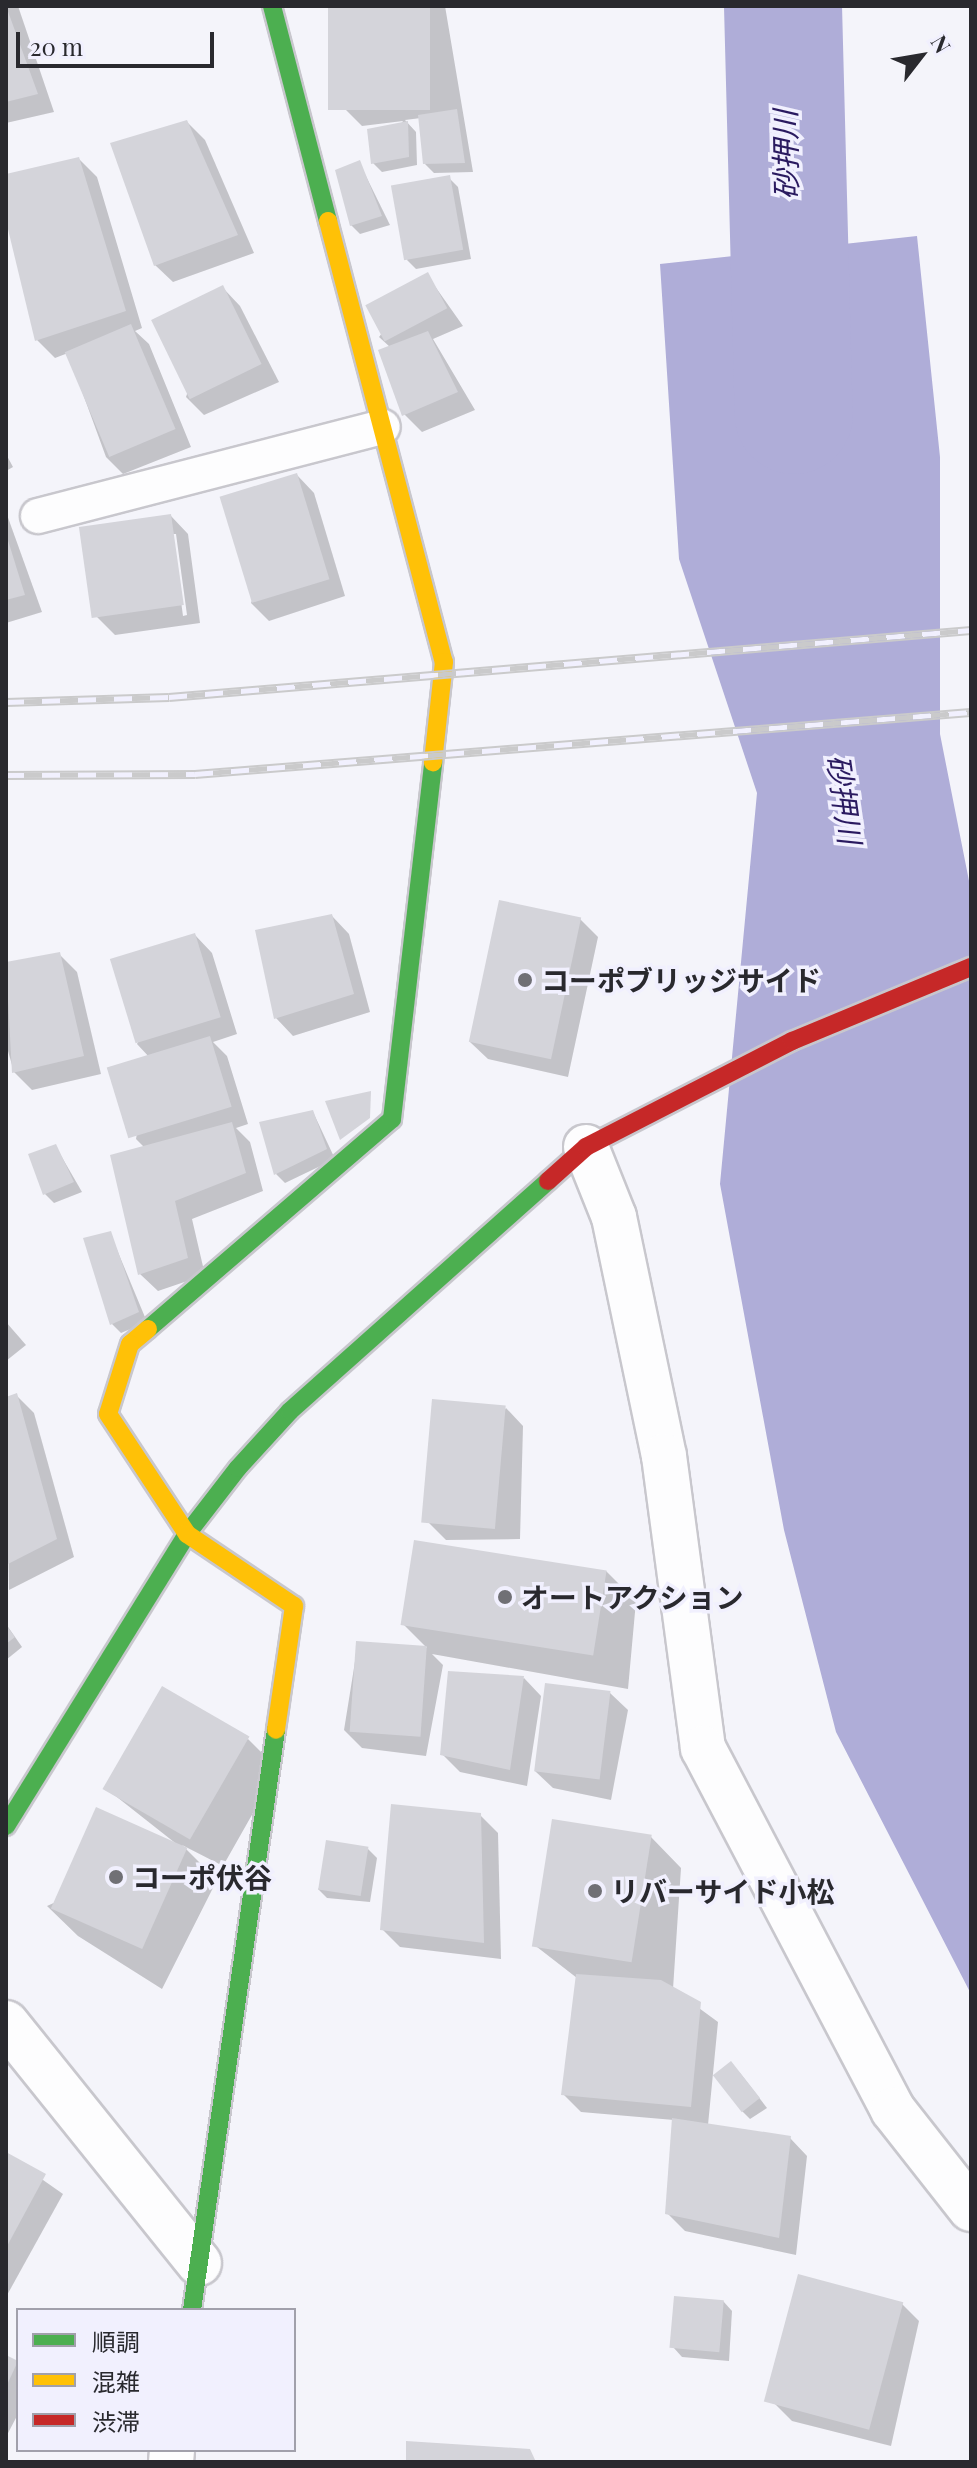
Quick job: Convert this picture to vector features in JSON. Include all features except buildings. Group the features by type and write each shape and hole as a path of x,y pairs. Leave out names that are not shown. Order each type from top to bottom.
{"street":[{"path":"192,2308 294,1606 187,1534 108,1414 130,1344 392,1119 444,662 272,6"},
{"path":"6,1826 187,1534 290,1411 586,1147 792,1041 971,967"},
{"path":"586,1147 614,1217 664,1456 703,1748 893,2110 971,2209"},
{"path":"6,2023 199,2263"}],"lane":[{"path":"38,516 383,427"}],"water":[{"path":"917,236 940,457 940,734 971,891 971,1994 836,1732 784,1530 720,1184 757,793 679,559 660,264"}],"waterway":[{"name":"砂押川","path":"783,6 794,415"}],"railway":[{"path":"6,702 169,697 971,630"},
{"path":"6,775 195,774 971,712"}],"traffic: fast":[{"path":"272,6 328,221"},
{"path":"148,1329 392,1119 433,762"},
{"path":"6,1826 187,1534 238,1468 290,1411 548,1181"},
{"path":"192,2308 276,1730"}],"traffic: slow":[{"path":"328,221 444,662 433,762"},
{"path":"148,1329 130,1344 108,1414 187,1534 294,1606 276,1730"}],"traffic: jam":[{"path":"548,1181 586,1147 792,1041 971,967"}],"place":[{"name":"コーポブリッジサイド","path":"525,980"},
{"name":"オートアクション","path":"505,1597"},
{"name":"コーポ伏谷","path":"116,1877"},
{"name":"リバーサイド小松","path":"595,1891"}]}
